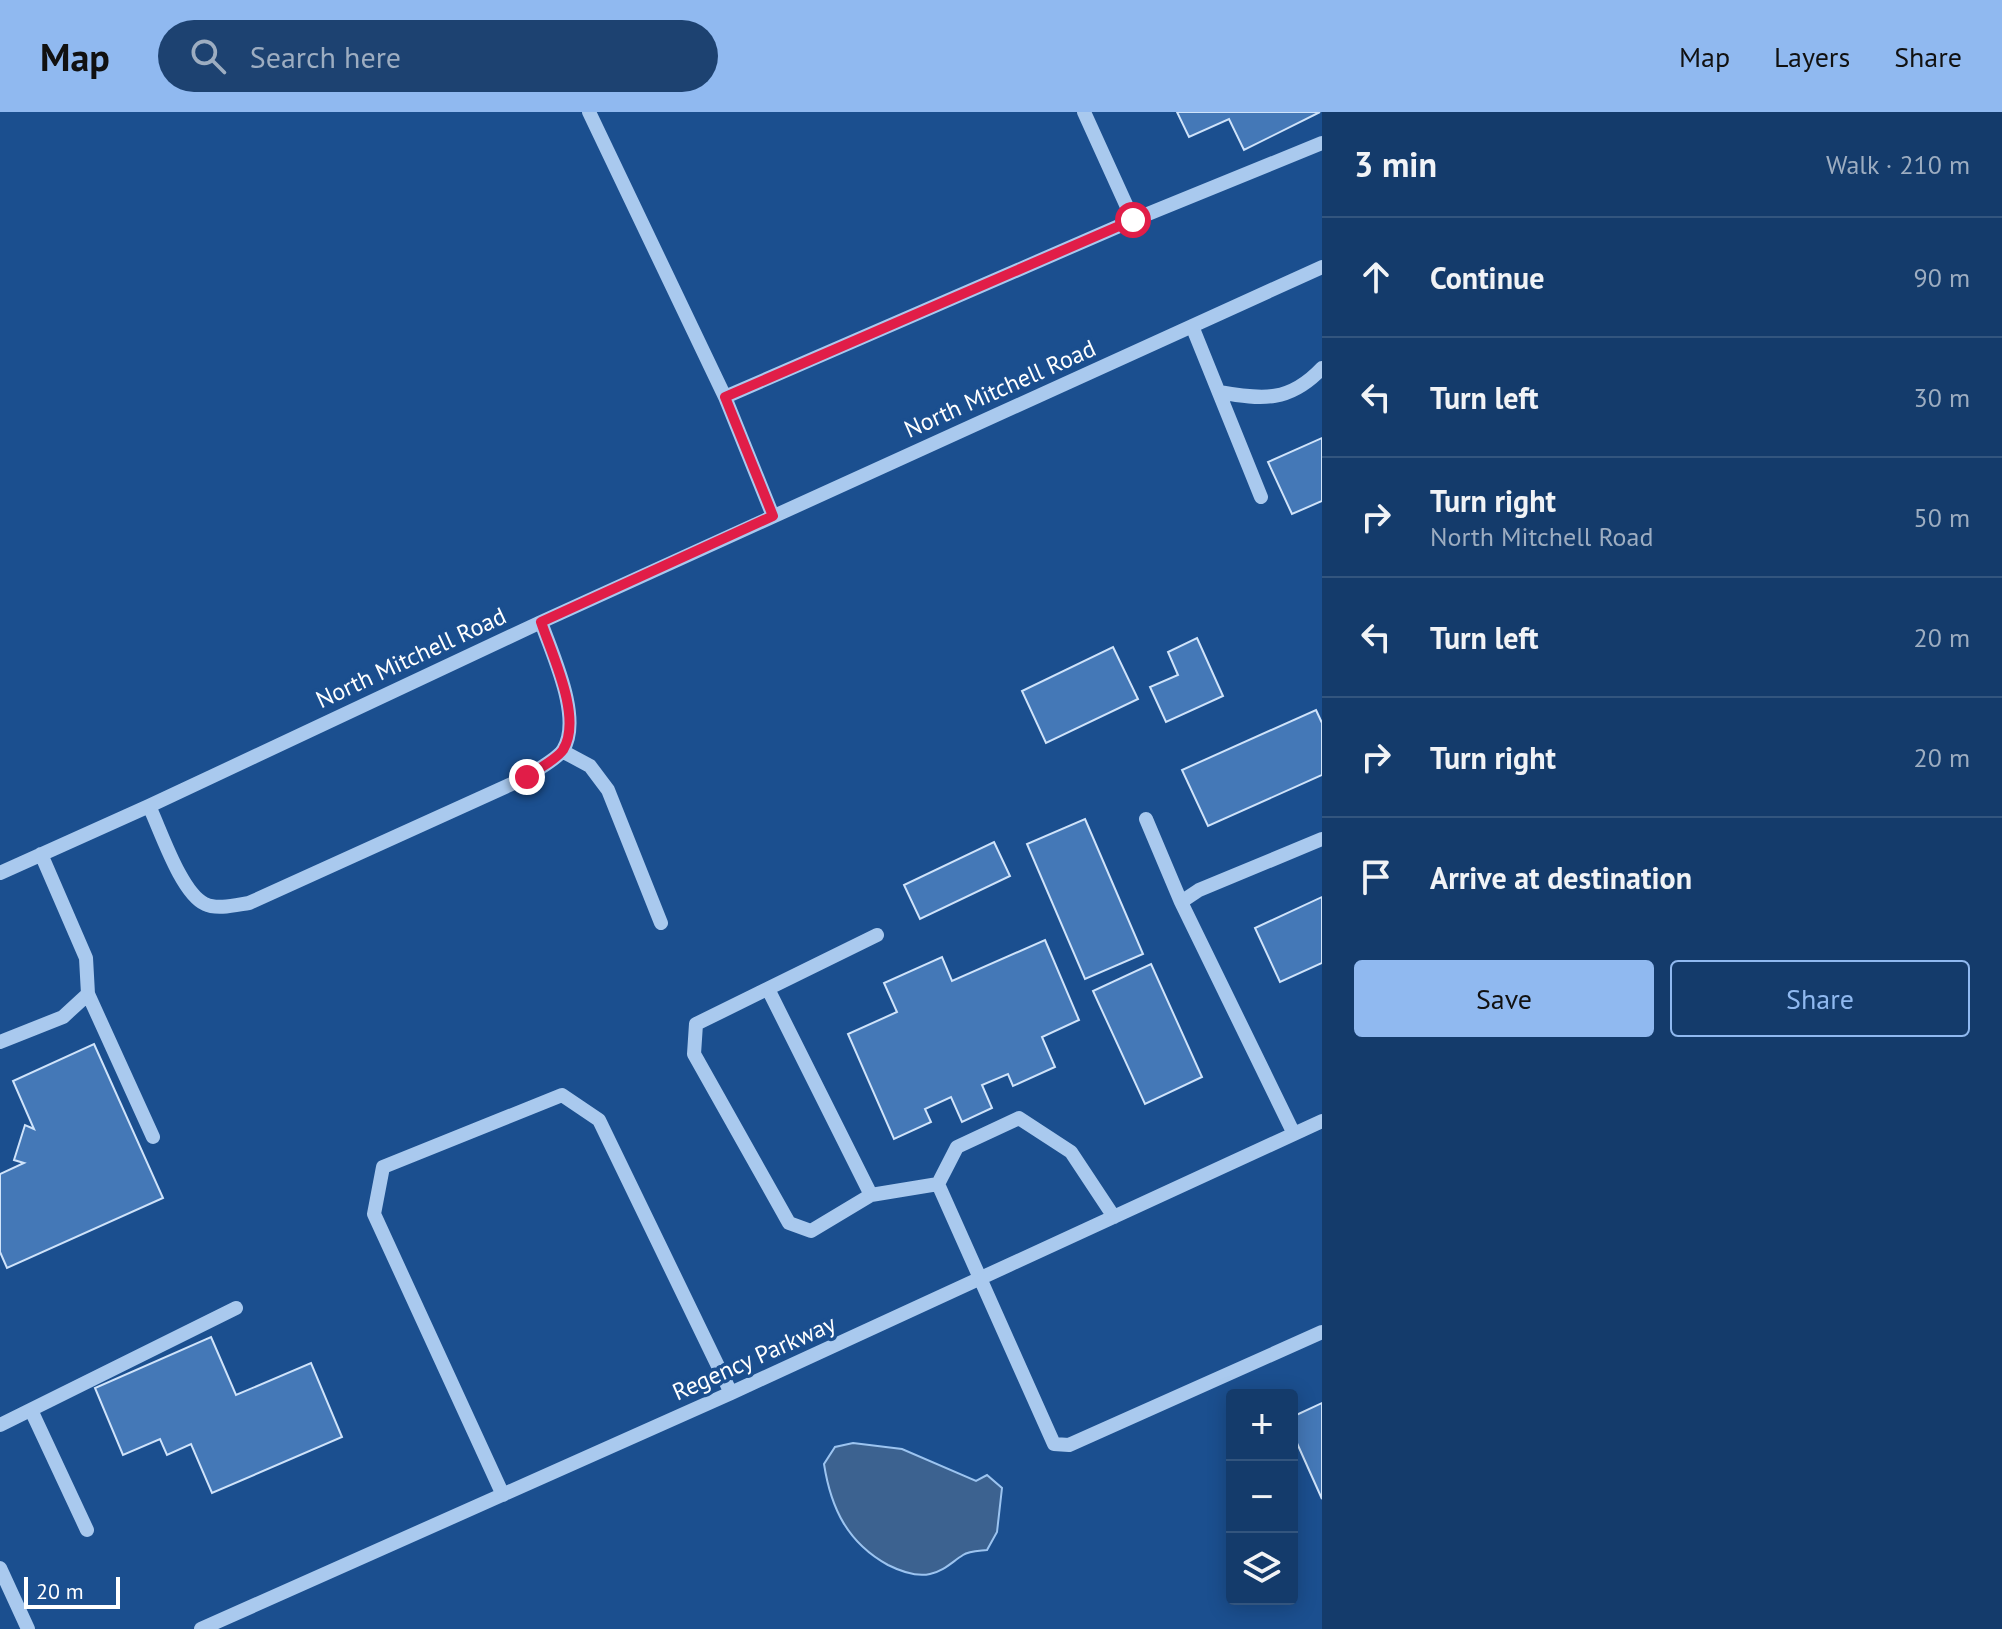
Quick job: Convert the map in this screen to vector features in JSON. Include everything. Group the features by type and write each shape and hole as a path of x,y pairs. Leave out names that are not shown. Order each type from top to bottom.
{"street":[{"path":"589,112 725,397 773,516"},
{"path":"1084,112 1133,220"},
{"path":"725,397 1133,220 1322,143"},
{"name":"North Mitchell Road","path":"0,873 541,622 1322,267"},
{"path":"1192,326 1261,497"},
{"path":"1219,392 1242,396 1289,394 1308,383 1322,368"},
{"path":"149,806 188,890 206,905 228,907 249,903 527,777 562,751 571,724 566,698 541,622"},
{"path":"562,751 590,766 608,790 661,923"},
{"path":"1146,819 1181,902 1294,1134"},
{"path":"1181,902 1199,890 1322,839"},
{"path":"41,854 86,958 88,994 153,1137"},
{"path":"877,935 696,1024 694,1054 789,1223 811,1231 871,1195 938,1184"},
{"path":"768,989 871,1195"},
{"path":"0,1042 63,1017 88,994"},
{"path":"503,1495 374,1214 383,1167 562,1095 599,1120 731,1393"},
{"path":"938,1184 957,1147 1019,1118 1071,1152 1114,1217"},
{"name":"Regency Parkway","path":"201,1629 731,1393 1322,1121"},
{"path":"938,1184 1054,1444 1069,1445 1322,1332"},
{"path":"0,1425 236,1308"},
{"path":"31,1410 87,1530"},
{"path":"0,1568 28,1629"}],"water":[{"path":"853,1443 902,1449 976,1481 987,1475 1002,1488 997,1532 987,1550 965,1554 940,1571 925,1575 898,1569 874,1556 844,1523 831,1496 824,1464 835,1447"}],"building":[{"path":"1177,112 1320,112 1244,150 1229,119 1189,137"},
{"path":"1322,438 1322,501 1292,514 1268,462"},
{"path":"1197,638 1223,696 1166,722 1150,687 1178,675 1168,652"},
{"path":"1113,647 1138,699 1046,743 1022,691"},
{"path":"1316,710 1322,723 1322,775 1208,826 1182,770"},
{"path":"1085,819 1143,954 1085,979 1027,844"},
{"path":"994,842 1010,876 920,919 904,885"},
{"path":"1322,897 1322,963 1280,982 1255,928"},
{"path":"1045,940 1079,1020 1042,1037 1055,1067 1013,1086 1008,1074 982,1085 992,1108 962,1122 951,1097 925,1109 931,1122 894,1139 848,1034 897,1012 884,983 942,957 952,981"},
{"path":"1151,964 1202,1077 1145,1104 1093,991"},
{"path":"94,1044 163,1198 7,1268 0,1252 0,1174 24,1163 14,1160 25,1125 34,1129 13,1081"},
{"path":"211,1337 236,1395 311,1363 342,1437 212,1493 191,1444 167,1455 160,1439 123,1455 95,1388"},
{"path":"1322,1403 1322,1499 1298,1445 1298,1414"}],"route":[{"path":"527,777 562,751 571,724 566,698 541,622 773,516 725,397 1133,220"}]}
